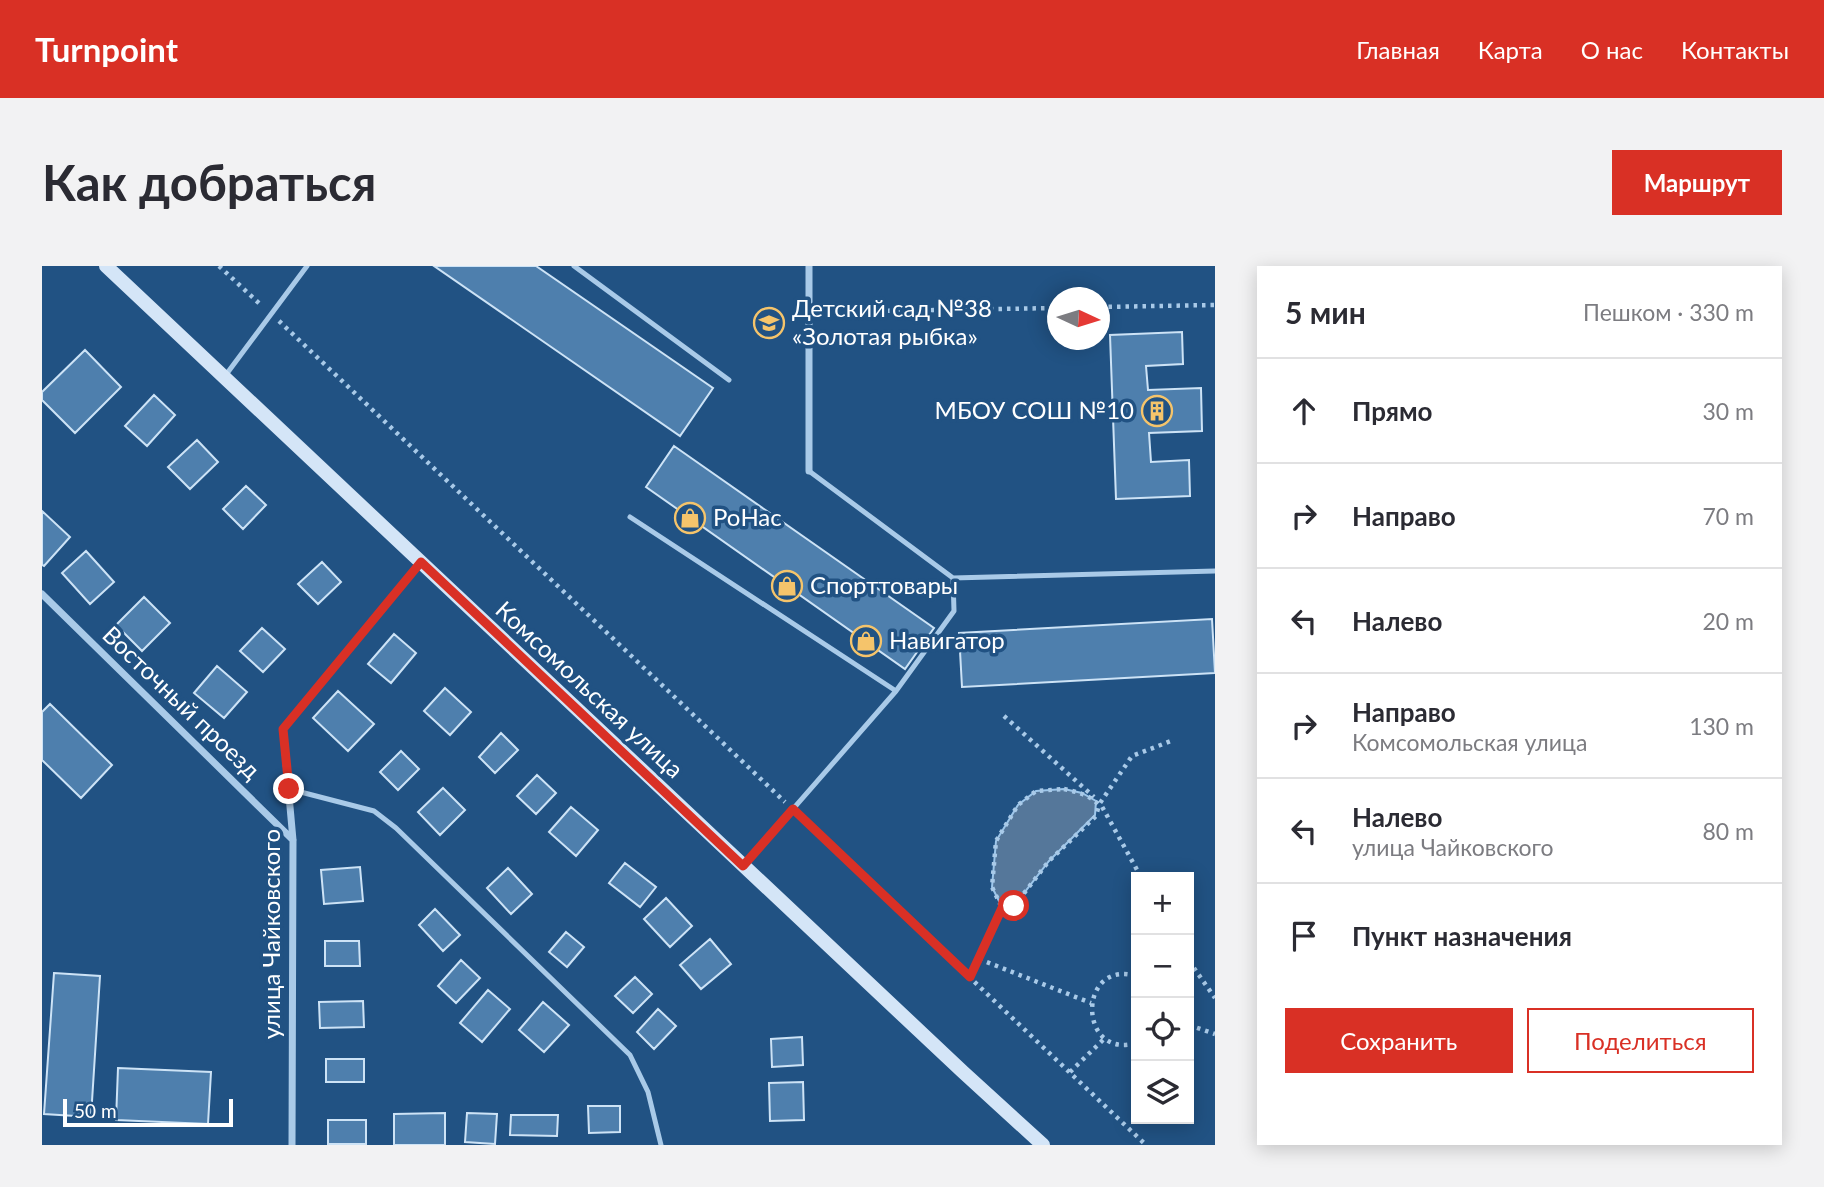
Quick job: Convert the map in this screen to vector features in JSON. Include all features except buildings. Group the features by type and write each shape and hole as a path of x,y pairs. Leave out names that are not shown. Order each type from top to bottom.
{"main road":[{"name":"Комсомольская улица","path":"106,266 1043,1145"}],"street":[{"path":"809,266 809,471"},
{"name":"улица Чайковского","path":"292,1145 293,840 283,729 421,562"},
{"name":"Восточный проезд","path":"42,594 293,840"}],"lane":[{"path":"225,376 307,266"},
{"path":"574,266 729,380"},
{"path":"809,471 953,578 1215,571"},
{"path":"630,517 896,691"},
{"path":"743,866 896,691 954,611 953,578"},
{"path":"289,789 374,811 396,828 630,1055 648,1092 661,1145"}],"path":[{"path":"219,266 1146,1145"},
{"path":"1110,307 1215,305"},
{"path":"809,311 1047,308"},
{"path":"1004,716 1100,803 1138,872"},
{"path":"1100,803 1132,756 1171,741"},
{"path":"970,977 1002,908 992,887 996,841 1018,805 1036,792 1064,789 1082,793 1096,801 1099,805 1096,816 1049,861 1014,906 1002,908"},
{"path":"979,959 1091,1003"},
{"path":"1194,968 1215,998"},
{"path":"1131,976 1116,975 1105,981 1096,991 1091,1003 1091,1016 1096,1029 1117,1044 1131,1043"},
{"path":"1194,1027 1215,1034"},
{"path":"1070,1072 1105,1038"}],"water":[{"path":"1064,789 1082,793 1096,801 1095,815 1049,861 1014,906 1000,903 992,887 996,841 1018,805 1036,791"}],"place":[{"name":"Детский сад №38 «Золотая рыбка»","path":"769,323"},
{"name":"МБОУ СОШ №10","path":"1157,411"},
{"name":"РоНас","path":"690,518"},
{"name":"Спорттовары","path":"787,586"},
{"name":"Навигатор","path":"866,641"}],"route":[{"path":"289,789 283,729 421,562 743,866 793,809 970,977 1002,908 1014,906"}]}
